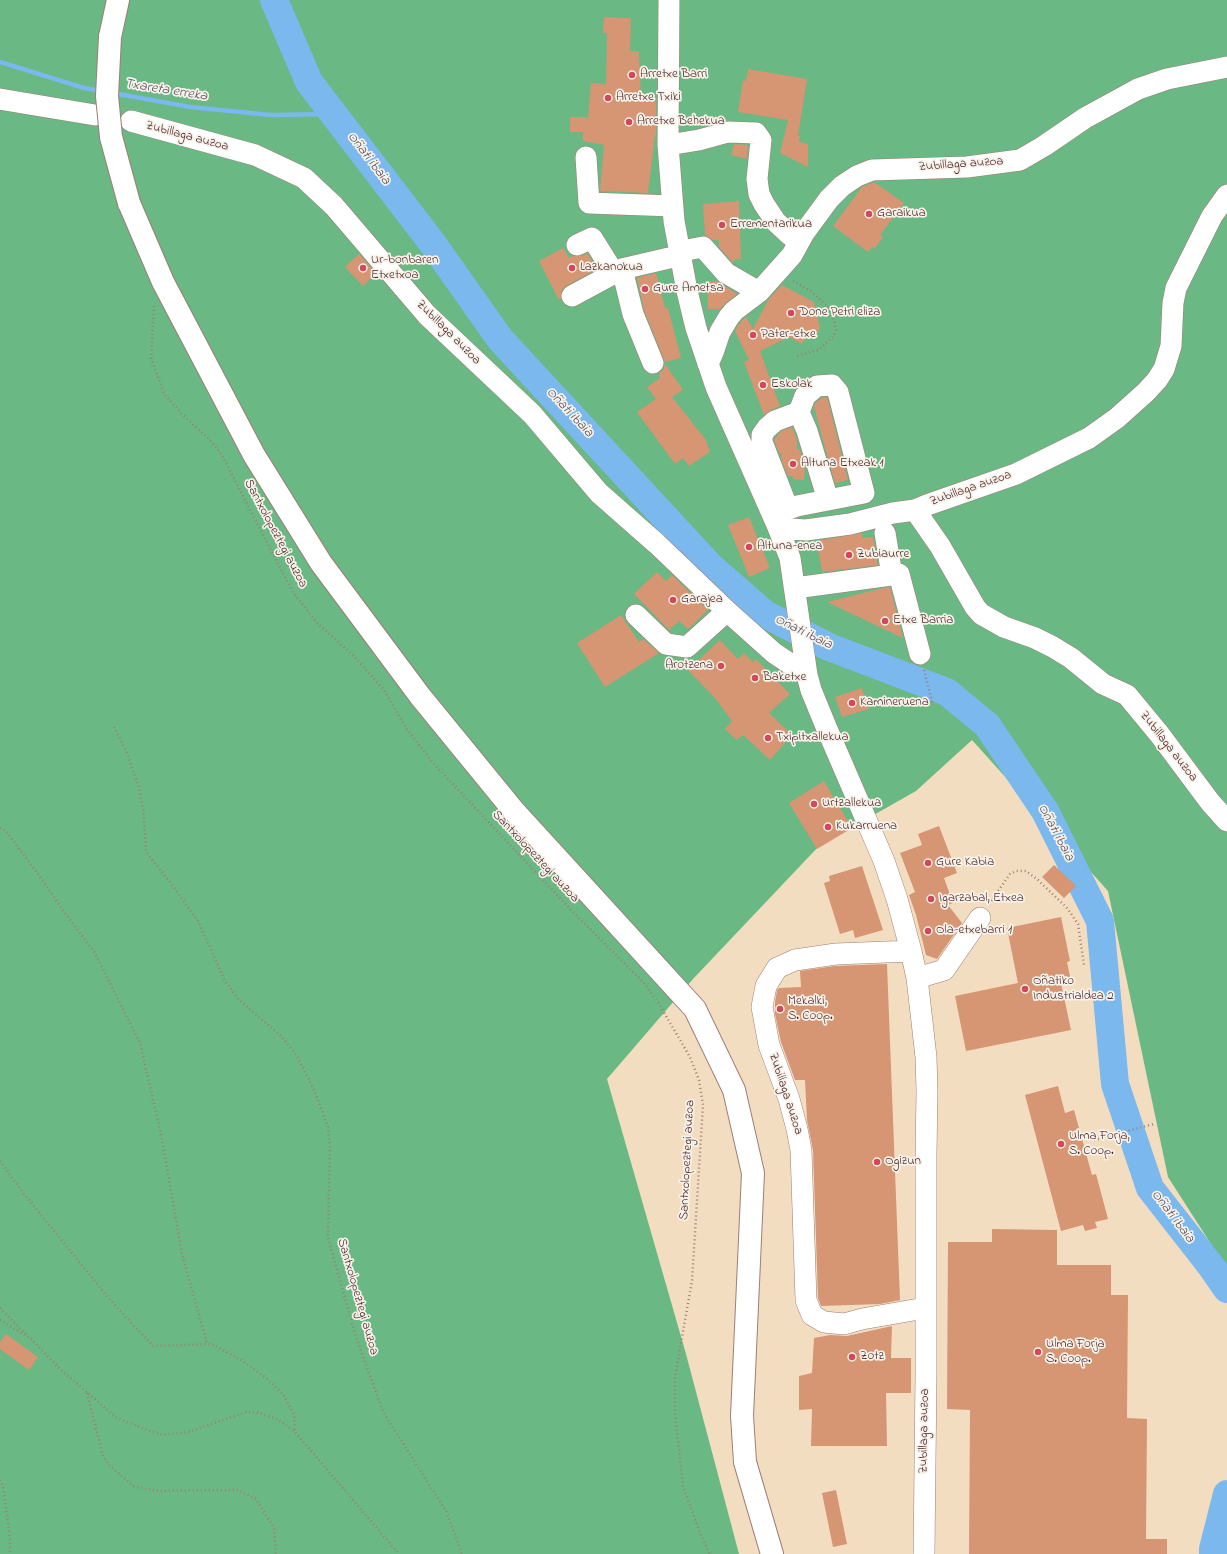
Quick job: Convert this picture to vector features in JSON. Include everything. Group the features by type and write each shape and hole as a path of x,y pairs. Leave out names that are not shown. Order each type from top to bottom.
{"main road":[{"path":"118,0 110,37 107,96 111,137 129,203 163,282 254,455 321,563 420,696 514,811 695,1008 734,1090 753,1173 742,1416 745,1462 772,1554"}],"street":[{"name":"Zubillaga auzoa","path":"669,0 668,145 673,206 684,253 696,328 716,387 780,511"},
{"name":"Zubillaga auzoa","path":"708,364 720,332 729,317 759,292 792,256 799,241 828,199 842,186 866,172 890,169 974,167 1020,160 1044,146 1085,118 1138,89 1167,79 1227,67"},
{"path":"0,99 95,115"},
{"name":"Zubillaga auzoa","path":"131,121 255,155 304,178 334,206 427,315 532,414 599,493 657,544 726,611 774,653 807,675"},
{"path":"668,145 699,140 728,132 756,133 761,140 757,179 759,194 776,222 790,236 799,241"},
{"path":"586,157 589,203 673,206"},
{"name":"Zubillaga auzoa","path":"781,533 791,529 806,530 850,524 893,513 914,510 927,504 1004,479 1089,438 1109,425 1132,406 1161,374 1169,355 1174,299 1180,279 1212,216 1227,195"},
{"path":"577,245 592,238 618,271 633,314 653,363"},
{"path":"572,296 618,271 703,247 726,274 759,292"},
{"path":"780,511 828,500 864,494 838,392 832,385 817,386 805,396 799,412 807,431 828,500"},
{"name":"Zubillaga auzoa","path":"799,412 775,421 762,435 762,442 780,511 781,533 790,558 796,590 807,675 811,690 827,729 884,861 897,899 912,951 917,978 926,1057 928,1091 924,1554"},
{"name":"Zubillaga auzoa","path":"914,510 940,546 975,607 981,614 1004,627 1030,636 1053,647 1071,658 1103,684 1127,695 1160,735 1210,802 1227,821"},
{"path":"885,533 892,575"},
{"path":"796,590 898,574 920,654"},
{"path":"636,615 666,644 687,647 726,611"},
{"path":"917,978 944,970 980,918"},
{"name":"Zubillaga auzoa","path":"912,951 836,954 795,960 777,968 766,986 762,1006 769,1045 789,1099 798,1129 801,1150 806,1300 812,1315 824,1322 844,1324 862,1319 925,1308"}],"path":[{"path":"776,273 811,291 821,299 826,305 834,321 836,330 833,337 820,348 795,357"},
{"name":"Santxolopeztegi auzoa","path":"154,306 151,358 164,394 182,414 212,442 223,457 292,592 318,624 351,653 384,690 406,728 433,763 576,915 643,982 659,1004 690,1057 699,1080 703,1105 692,1281 675,1377 675,1415 684,1486 700,1533 710,1554"},
{"path":"920,654 933,705"},
{"name":"Santxolopeztegi auzoa","path":"114,727 126,750 139,788 144,816 146,850 149,856 198,921 225,981 239,1000 281,1036 297,1056 315,1092 328,1127 330,1145 328,1238 355,1334 383,1412 446,1511 462,1554"},
{"path":"0,828 6,831 95,953 140,1043 161,1134 182,1254 207,1344"},
{"path":"980,918 1010,874 1016,871 1026,872 1038,880 1066,908 1078,924 1084,965"},
{"path":"1095,1140 1154,1124"},
{"path":"0,1161 20,1189 111,1301 154,1346 212,1344 241,1360 266,1378 283,1394 294,1414 295,1432"},
{"path":"0,1308 61,1370 117,1418 144,1429 162,1435 188,1432 246,1412 260,1413 279,1420 295,1432 399,1554"},
{"path":"0,1320 30,1338"},
{"path":"87,1392 104,1456 109,1465 133,1486 158,1491 238,1490 256,1499 274,1528 276,1554"},
{"path":"0,1480 3,1486 10,1538 10,1554"}],"green space":[{"path":"0,0 1227,0 1227,1269 1168,1177 1108,891 972,740 916,791 819,846 693,979 607,1079 686,1354 739,1554 0,1554"}],"building":[{"path":"604,17 631,18 630,51 639,51 641,102 656,102 656,135 648,193 600,191 604,145 583,141 583,132 570,132 570,117 588,117 591,83 606,84 607,33 603,33"},
{"path":"748,69 807,79 798,136 800,136 799,142 808,144 808,167 780,153 788,120 738,112 743,80 746,81"},
{"path":"734,144 748,145 747,159 731,155"},
{"name":"Garaikua","path":"874,182 904,203 880,235 883,237 875,248 872,247 868,252 833,226 862,187"},
{"name":"Errementarikua","path":"739,201 741,259 733,260 733,263 719,247 719,240 713,240 705,235 703,204"},
{"name":"Lazkanokua","path":"563,248 569,258 573,256 582,256 587,253 597,269 566,286 562,290 561,299 559,300 539,261"},
{"name":"Ur-bonbaren Etxetxoa","path":"359,254 376,273 363,286 345,267"},
{"path":"656,273 665,308 668,308 681,358 665,362 644,310 637,278"},
{"path":"717,281 737,294 720,309 708,309 707,282"},
{"path":"782,285 814,302 820,328 818,332 807,335 802,344 789,337 760,351 780,406 764,415 744,362 749,360 735,331 746,317 753,329 768,300"},
{"path":"665,364 683,390 672,397 706,440 710,452 689,466 683,458 675,464 637,412 656,399 647,387 660,378 659,373 663,370"},
{"path":"827,397 848,480 835,483 814,406 815,403 822,398"},
{"path":"792,427 797,440 797,449 800,450 805,467 804,480 793,479 793,476 788,476 781,459 782,454 779,453 774,440 781,431"},
{"name":"Altuna-enea","path":"749,517 770,568 749,577 728,525"},
{"name":"Zubiaurre","path":"862,533 863,538 873,537 878,565 822,572 817,541"},
{"name":"Garajea","path":"657,572 666,581 672,575 708,610 688,629 679,621 669,630 634,594"},
{"name":"Etxe Barria","path":"890,587 903,638 827,602 879,589"},
{"path":"621,615 639,642 643,639 659,653 605,687 577,643"},
{"path":"720,640 738,659 744,653 753,662 756,659 790,694 769,713 792,735 770,760 743,735 737,740 725,729 732,721 715,698 688,670"},
{"name":"Kamineruena","path":"862,688 869,709 842,717 835,697"},
{"path":"824,781 852,828 817,849 789,803"},
{"path":"939,826 957,873 944,878 953,903 948,905 962,923 937,959 926,955 916,915 909,895 915,892 900,853 922,845 918,834"},
{"path":"1054,865 1076,886 1064,898 1042,877"},
{"path":"862,866 883,930 855,938 853,930 840,934 824,883 830,881 829,876"},
{"name":"Oñatiko Industrialdea 2","path":"1061,917 1070,961 1067,962 1071,981 1061,983 1071,1030 966,1051 955,996 1018,983 1007,928"},
{"path":"887,964 900,1300 880,1304 821,1306 818,1298 813,1150 807,1120 805,1080 795,1080 781,1042 775,1014 777,990 779,988 801,987 800,971 835,966"},
{"name":"Ulma Forja, S. Coop.","path":"1058,1086 1065,1113 1074,1110 1092,1175 1096,1174 1108,1219 1095,1222 1097,1228 1085,1231 1083,1225 1061,1231 1025,1095"},
{"name":"Ulma Forja S. Coop.","path":"992,1229 1057,1230 1057,1265 1111,1265 1111,1295 1128,1295 1127,1418 1147,1419 1146,1539 1167,1539 1167,1554 969,1554 970,1410 947,1409 948,1242 992,1242"},
{"path":"892,1326 891,1358 911,1358 911,1393 886,1393 887,1446 811,1446 812,1409 799,1410 799,1376 812,1373 814,1338 830,1335 847,1336"},
{"path":"6,1334 38,1357 29,1370 0,1349 0,1342"},
{"path":"836,1490 847,1544 833,1547 822,1493"}],"waterway":[{"name":"Oñati ibaia","path":"274,0 309,82 433,244 500,339 710,566 765,614 829,647 947,692 987,725 1045,811 1100,921 1115,1084 1150,1188 1211,1266 1227,1289"},
{"name":"Txareta erreka","path":"0,62 84,88 102,91"},
{"name":"Txareta erreka","path":"113,93 190,107 271,115 334,114"},
{"name":"Oñati ibaia","path":"1213,1554 1227,1494"}],"place":[{"name":"Arretxe Barri","path":"632,75"},
{"name":"Arretxe Txiki","path":"608,98"},
{"name":"Arretxe Behekua","path":"629,122"},
{"name":"Garaikua","path":"869,214"},
{"name":"Errementarikua","path":"722,225"},
{"name":"Ur-bonbaren Etxetxoa","path":"363,268"},
{"name":"Lazkanokua","path":"572,268"},
{"name":"Gure Ametsa","path":"645,289"},
{"name":"Done Petri eliza","path":"791,313"},
{"name":"Pater-etxe","path":"753,335"},
{"name":"Eskolak","path":"763,385"},
{"name":"Altuna Etxeak 1","path":"793,464"},
{"name":"Altuna-enea","path":"749,547"},
{"name":"Zubiaurre","path":"849,555"},
{"name":"Garajea","path":"673,600"},
{"name":"Etxe Barria","path":"885,621"},
{"name":"Arotzena","path":"721,666"},
{"name":"Baketxe","path":"755,678"},
{"name":"Kamineruena","path":"852,703"},
{"name":"Txipitxallekua","path":"768,738"},
{"name":"Urtzallekua","path":"814,804"},
{"name":"Kukarruena","path":"828,827"},
{"name":"Gure Kabia","path":"928,863"},
{"name":"Igarzabal, Etxea","path":"931,899"},
{"name":"Ola-etxebarri 1","path":"928,931"},
{"name":"Oñatiko Industrialdea 2","path":"1025,989"},
{"name":"Mekalki, S. Coop.","path":"780,1009"},
{"name":"Ulma Forja, S. Coop.","path":"1061,1144"},
{"name":"Ogizun","path":"877,1162"},
{"name":"Ulma Forja S. Coop.","path":"1038,1352"},
{"name":"Zotz","path":"852,1357"}]}
